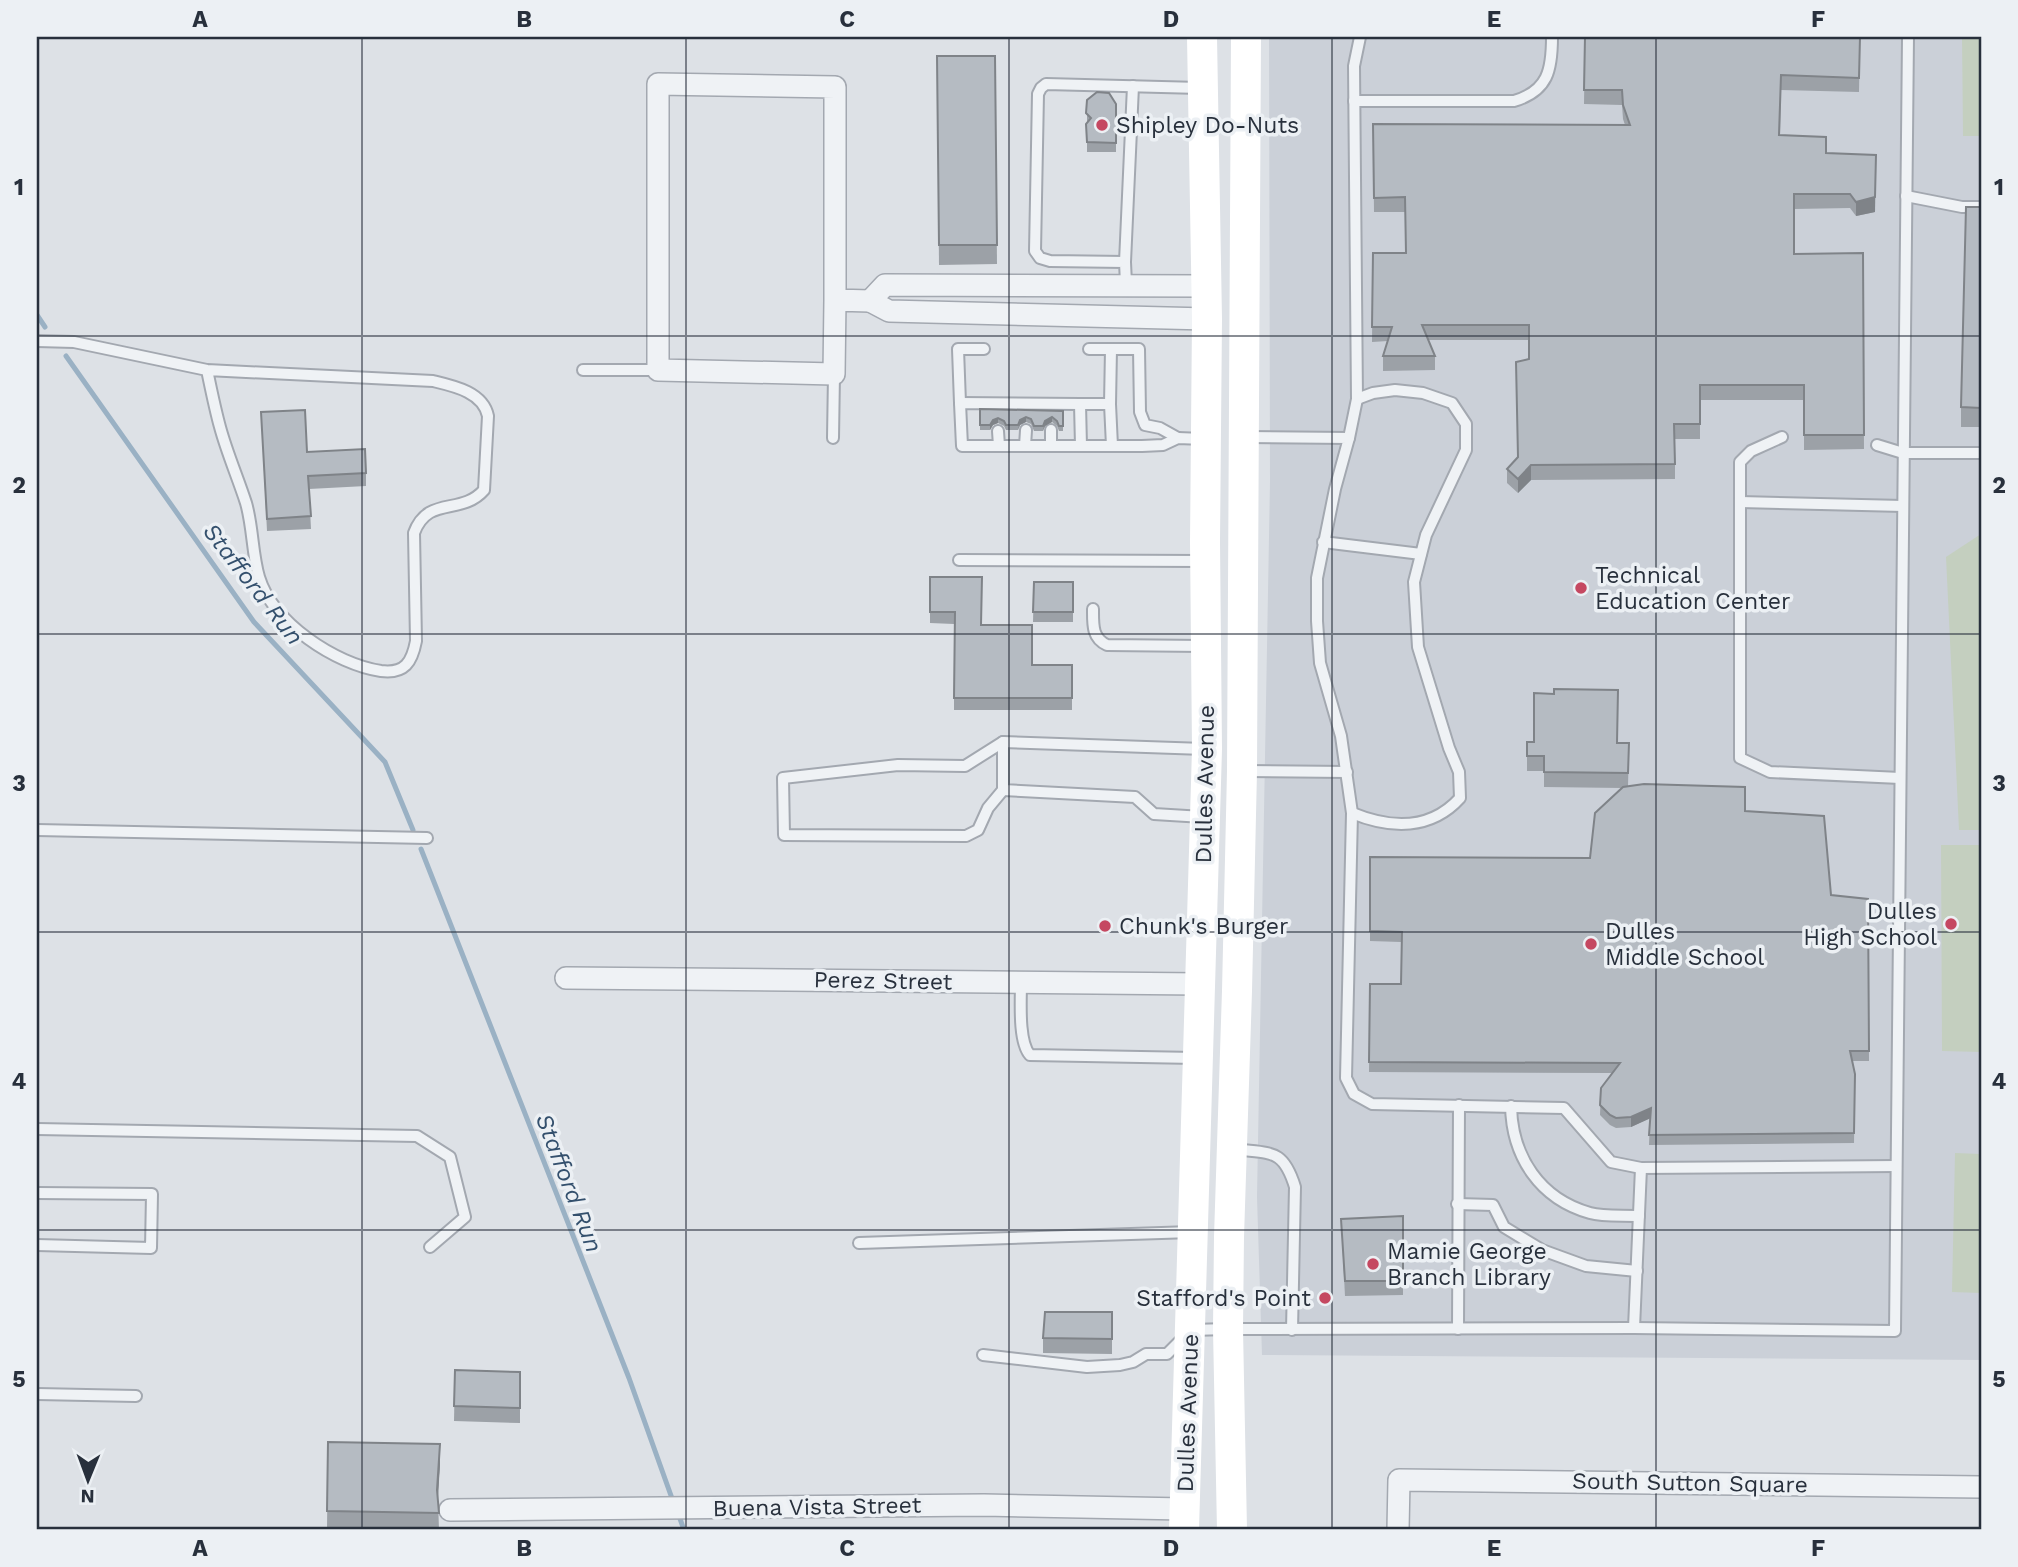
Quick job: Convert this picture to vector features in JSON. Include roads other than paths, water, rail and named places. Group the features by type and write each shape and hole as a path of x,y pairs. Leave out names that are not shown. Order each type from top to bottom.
{"main road":[{"name":"Dulles Avenue","path":"1184,1520 1207,750 1205,561 1192,438 1207,319 1202,37"},
{"name":"Dulles Avenue","path":"1232,1530 1228,1329 1242,771 1246,37"},
{"path":"1201,984 1213,993 1219,1014 1216,1117 1232,1149"}],"street":[{"path":"657,84 835,87 835,300 834,374 658,370 657,84"},
{"path":"870,301 885,285 1207,286"},
{"path":"835,300 870,301 889,311 1207,319"},
{"name":"Perez Street","path":"566,978 1201,984"},
{"name":"South Sutton Square","path":"1398,1530 1399,1480 1981,1487"},
{"name":"Buena Vista Street","path":"450,1510 985,1505 1184,1520"}],"lane":[{"path":"1360,37 1354,66 1357,399 1317,578 1320,663 1341,736 1352,813 1346,1079 1354,1094 1372,1104 1564,1108 1611,1162 1641,1168 1896,1166"},
{"path":"1354,101 1514,101 1530,96 1542,85 1550,66 1552,37"},
{"path":"983,1355 1087,1367 1120,1365 1133,1362 1146,1354 1167,1354 1191,1330 1228,1329 1634,1328 1895,1331 1908,37"},
{"path":"1125,262 1050,261 1040,258 1035,251 1038,94 1046,84 1202,88"},
{"path":"1126,284 1133,86"},
{"path":"1906,196 1962,207 1981,207"},
{"path":"37,341 74,342 207,370 433,381 467,392 486,406 489,425 484,490 468,502 426,513 418,521 414,533 415,641 413,658 406,665 392,671 383,671 349,662 318,647 278,612 260,579 247,506 220,428 207,370"},
{"path":"984,349 958,349 962,446 1163,445 1192,438"},
{"path":"1089,349 1139,349 1139,412 1145,425 1192,438"},
{"path":"1111,349 1112,446"},
{"path":"583,370 658,370"},
{"path":"833,438 834,374"},
{"path":"1352,813 1372,821 1403,824 1423,821 1447,812 1461,798 1459,772 1418,647 1414,582 1426,535 1466,450 1466,424 1451,403 1423,393 1395,390 1373,393 1357,399"},
{"path":"960,403 1026,410 1051,404 1110,404"},
{"path":"1051,404 1051,416"},
{"path":"1080,404 1081,446"},
{"path":"1025,446 1026,430"},
{"path":"1051,430 1051,446"},
{"path":"998,431 999,446"},
{"path":"1243,437 1349,438"},
{"path":"1782,437 1751,451 1740,462 1740,758 1770,772 1900,778"},
{"path":"1877,445 1903,453 1981,453"},
{"path":"1740,502 1903,506"},
{"path":"1323,542 1421,554"},
{"path":"959,560 1205,561"},
{"path":"1093,609 1093,631 1099,641 1107,645 1206,646"},
{"path":"1003,742 1003,790 988,808 978,830 966,836 784,835 783,778 898,765 965,766 1003,742 1207,750"},
{"path":"1242,771 1347,772"},
{"path":"1003,790 1135,797 1154,814 1206,817"},
{"path":"37,830 427,838"},
{"path":"1021,982 1023,1039 1030,1055 1199,1058"},
{"path":"1458,1329 1459,1105"},
{"path":"1511,1106 1511,1125 1533,1177 1556,1198 1591,1213 1639,1216"},
{"path":"37,1129 417,1136 450,1157 465,1217 430,1247"},
{"path":"1232,1149 1276,1155 1289,1166 1295,1187 1292,1330"},
{"path":"1634,1328 1641,1168"},
{"path":"37,1193 152,1194 151,1248 37,1245"},
{"path":"1457,1204 1493,1205 1504,1227 1542,1250 1586,1266 1637,1271"},
{"path":"859,1243 1194,1232"},
{"path":"37,1394 136,1396"}],"waterway":[{"name":"Stafford Run","path":"37,315 45,327"},
{"name":"Stafford Run","path":"66,356 254,622 385,762 413,830"},
{"name":"Stafford Run","path":"421,849 629,1378 674,1504"},
{"name":"Stafford Run","path":"678,1513 684,1530"}],"place":[{"name":"Shipley Do-Nuts","path":"1102,125"},
{"name":"Technical Education Center","path":"1581,588"},
{"name":"Dulles High School","path":"1951,924"},
{"name":"Chunk's Burger","path":"1105,926"},
{"name":"Dulles Middle School","path":"1591,944"},
{"name":"Mamie George Branch Library","path":"1373,1264"},
{"name":"Stafford's Point","path":"1325,1298"}]}
